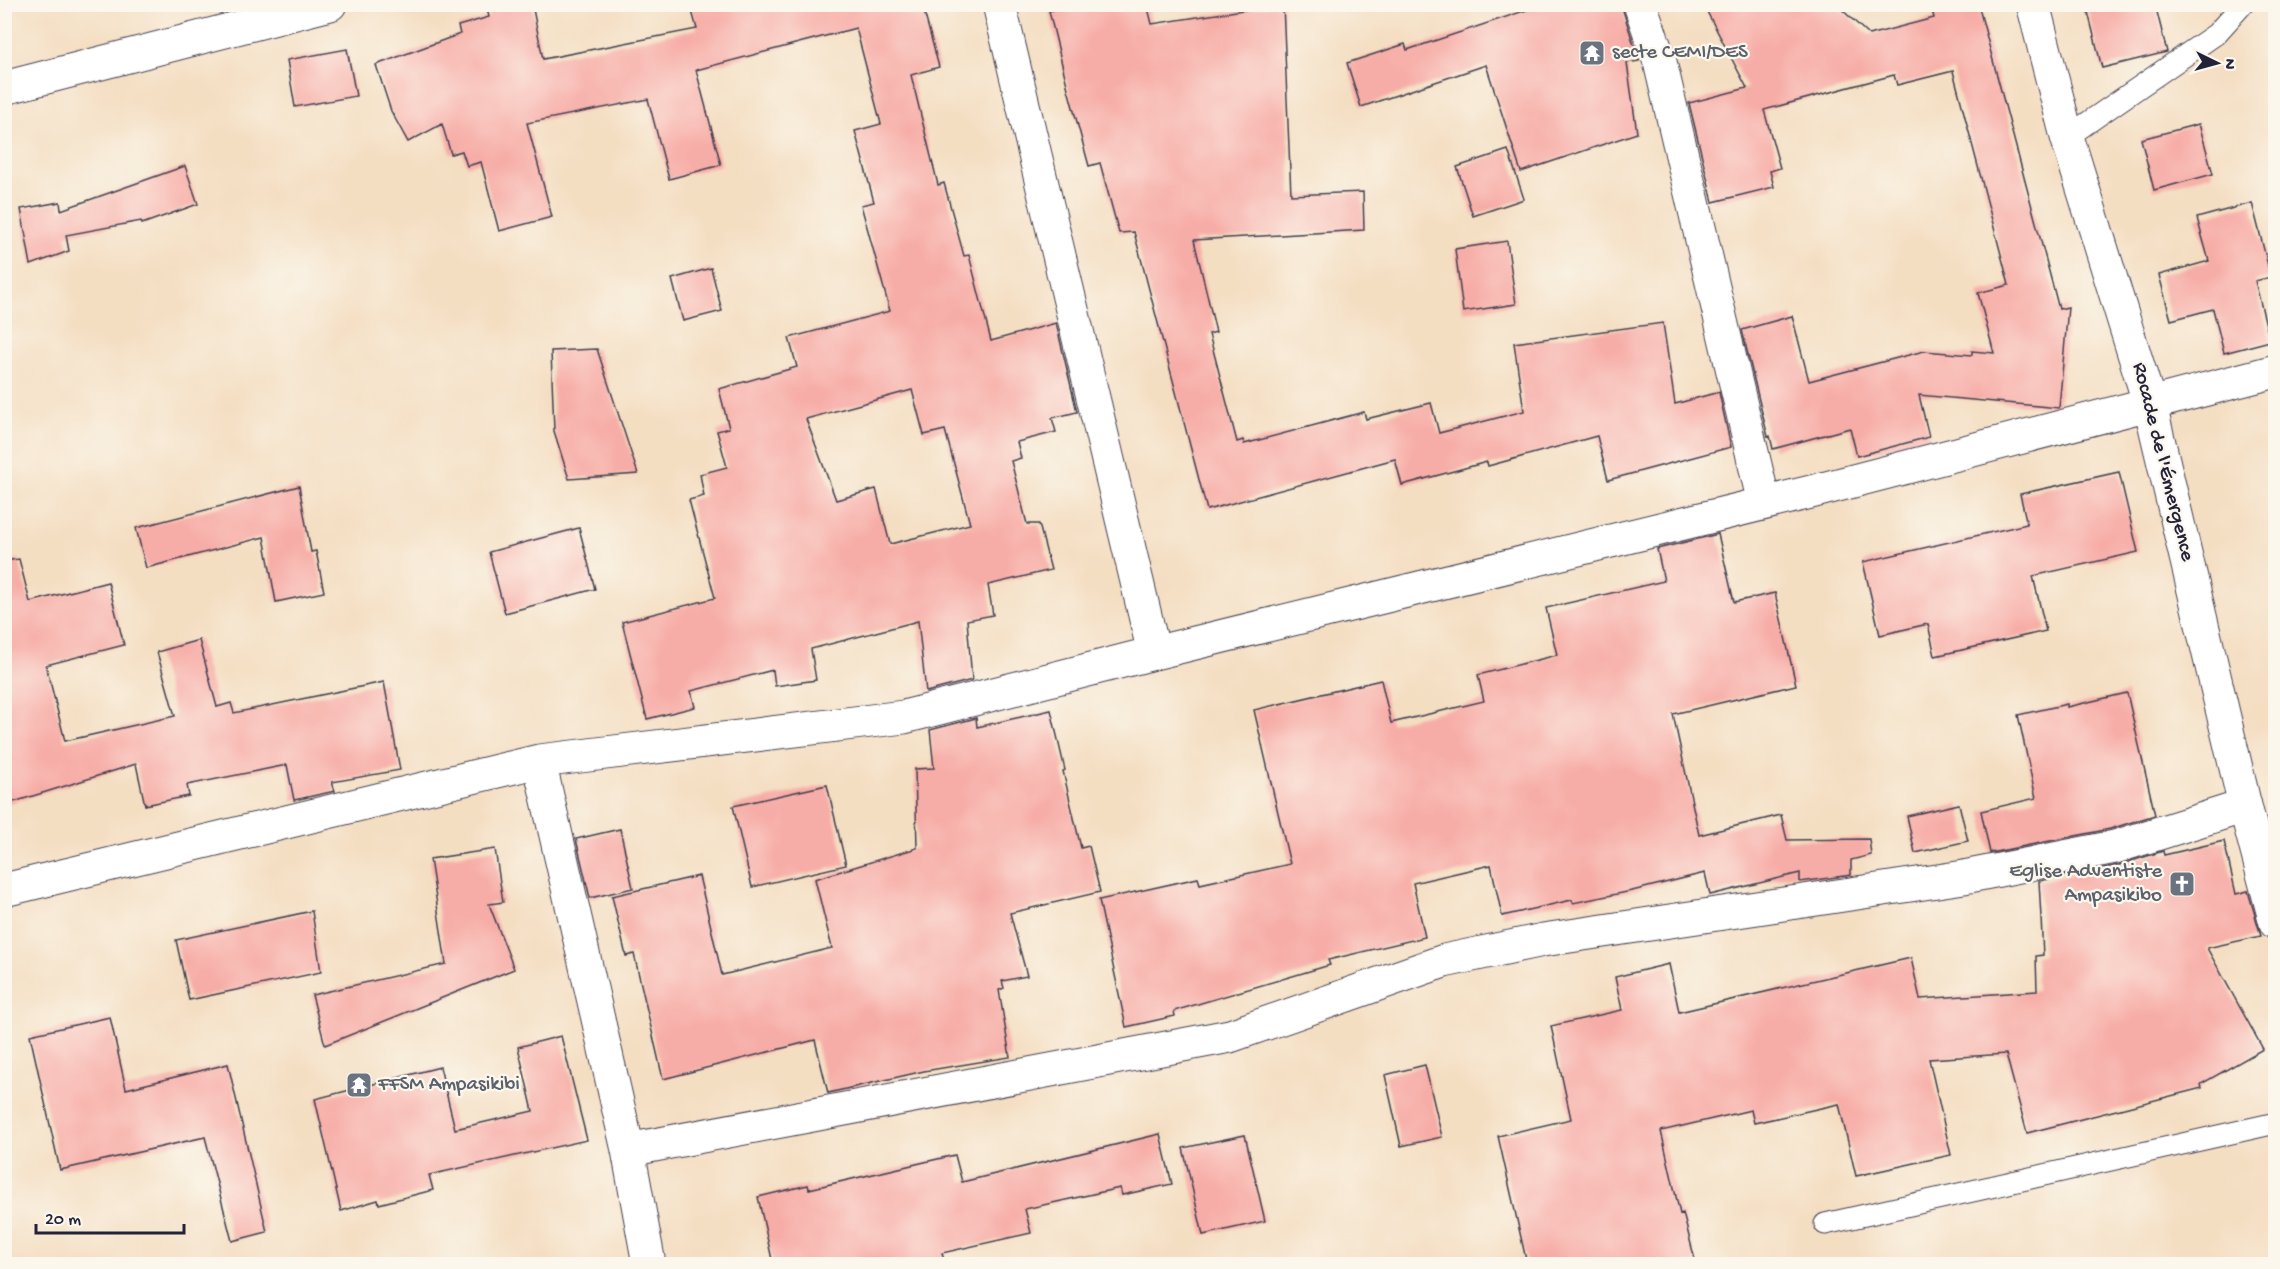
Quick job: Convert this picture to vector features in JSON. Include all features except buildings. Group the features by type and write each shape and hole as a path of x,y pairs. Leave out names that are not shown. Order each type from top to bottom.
{"street":[{"path":"4,88 330,4"},
{"path":"999,4 1154,653"},
{"path":"1640,4 1660,62 1764,504"},
{"name":"Rocade de l'Émergence","path":"2033,4 2067,137 2150,405 2245,806 2276,923"},
{"path":"4,890 539,761 904,717 1154,653 1764,504 2276,371"},
{"path":"539,761 628,1150 649,1264"},
{"path":"628,1150 1230,1036 1444,961 1543,940 1964,877 2115,847 2245,806"}],"lane":[{"path":"2067,137 2216,34 2243,4"},
{"path":"1825,1224 2276,1124"}],"place":[{"name":"secte CEMI/DES","path":"1592,53"},
{"name":"Eglise Adventiste Ampasikibo","path":"2182,884"},
{"name":"FFSM Ampasikibi","path":"359,1085"}]}
